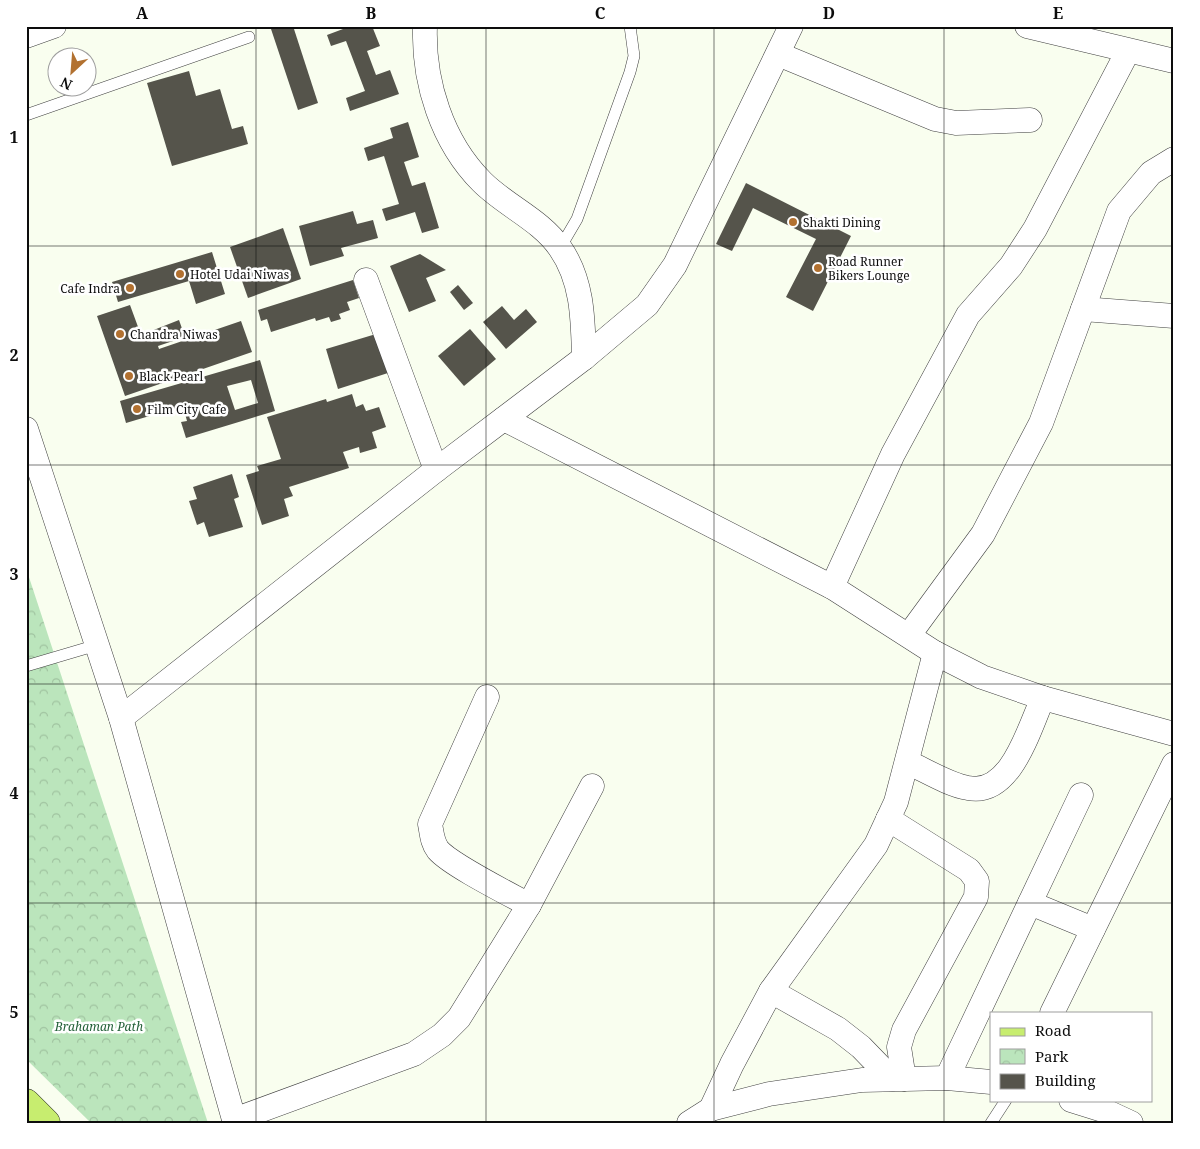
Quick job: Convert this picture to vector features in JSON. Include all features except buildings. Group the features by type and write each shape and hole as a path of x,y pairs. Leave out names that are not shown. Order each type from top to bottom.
{"main road":[{"path":"26,1103 46,1123"}],"street":[{"path":"26,36 54,26"},
{"path":"425,26 424,45 430,90 454,147 482,182 536,224 560,248 574,275 583,305 584,358"},
{"path":"121,718 436,470 584,358 647,305 675,265 791,26"},
{"path":"1027,26 1174,61"},
{"path":"832,587 893,454 968,315 1011,266 1035,229 1128,51"},
{"path":"778,54 935,119 956,123 1030,120"},
{"path":"909,635 982,534 1041,423 1119,212 1151,172 1174,159"},
{"path":"366,280 436,470"},
{"path":"1083,309 1174,316"},
{"path":"504,419 832,587 935,653 982,677 1043,698 1174,734"},
{"path":"26,429 121,718 235,1122 414,1054 442,1035 459,1018 529,905 592,786"},
{"path":"711,1109 732,1064 771,991 876,845 896,802 935,653"},
{"path":"487,697 430,824 433,841 439,852 454,862 529,905"},
{"path":"907,762 967,788 983,789 994,784 1010,769 1043,698"},
{"path":"1052,1012 1174,764"},
{"path":"947,1078 1081,795"},
{"path":"888,819 969,870 977,881 976,897 904,1030 900,1048 898,1079"},
{"path":"1030,904 1093,930"},
{"path":"771,991 838,1029 861,1046 898,1079"},
{"path":"689,1123 711,1109 769,1094 862,1080 947,1078 990,1082"},
{"path":"1076,1102 1122,1121"}],"lane":[{"path":"560,248 577,219 630,72 634,56 630,26"},
{"path":"26,114 249,37"},
{"path":"26,666 98,645"},
{"path":"991,1123 1005,1102"}],"green space":[{"name":"Brahaman Path","path":"26,568 208,1123 91,1123 26,1059"}],"place":[{"name":"Shakti Dining","path":"793,222"},
{"name":"Road Runner Bikers Lounge","path":"818,268"},
{"name":"Hotel Udai Niwas","path":"180,274"},
{"name":"Cafe Indra","path":"130,288"},
{"name":"Chandra Niwas","path":"120,334"},
{"name":"Black Pearl","path":"129,376"},
{"name":"Film City Cafe","path":"137,409"}]}
